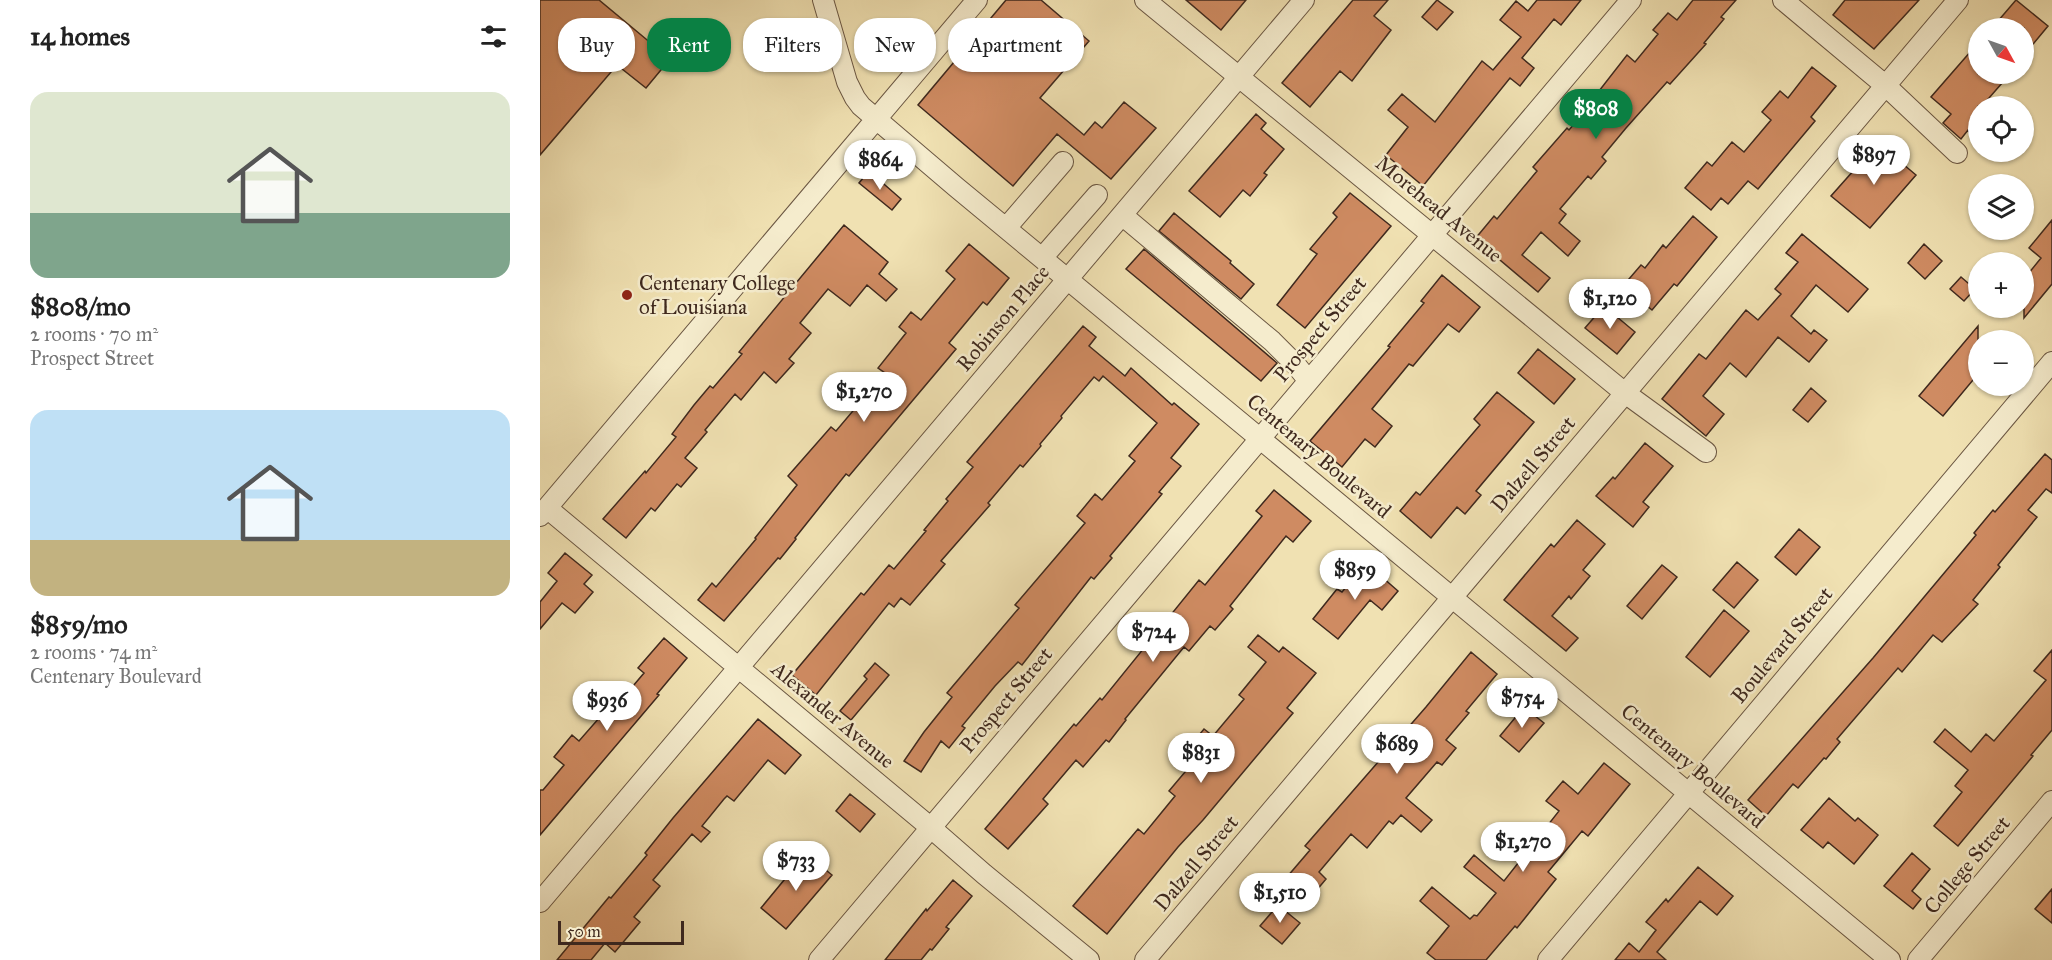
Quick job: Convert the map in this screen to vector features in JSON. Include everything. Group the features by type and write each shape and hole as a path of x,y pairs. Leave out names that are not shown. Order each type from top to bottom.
{"street":[{"name":"Centenary Boulevard","path":"823,0 847,82 855,99 876,118 1067,279 1890,960"},
{"path":"543,512 977,0"},
{"name":"Morehead Avenue","path":"1145,0 1625,393 1706,452"},
{"name":"Robinson Place","path":"540,902 1304,0"},
{"name":"Prospect Street","path":"819,960 1631,0"},
{"name":"Dalzell Street","path":"1145,960 1958,0"},
{"path":"1792,3 1886,86 1957,153"},
{"path":"1006,228 1063,162"},
{"path":"1042,258 1097,195"},
{"path":"1122,214 1272,341 1296,364 1308,380"},
{"name":"Boulevard Street","path":"1548,960 2052,362"},
{"name":"Alexander Avenue","path":"543,512 738,668 1089,960"},
{"name":"College Street","path":"1918,960 2052,801"}],"building":[{"path":"540,0 599,0 621,18 558,18 558,72 611,72 540,155"},
{"path":"1006,0 1041,0 1062,18 991,18"},
{"path":"1186,0 1246,0 1221,30"},
{"path":"1353,0 1388,0 1374,16 1391,30 1352,81 1340,71 1310,107 1282,83"},
{"path":"1437,0 1453,12 1437,30 1422,17"},
{"path":"1537,0 1581,0 1561,25 1554,19 1522,58 1534,68 1520,86 1510,78 1423,186 1386,155 1408,127 1388,110 1402,94 1435,122 1482,61 1493,70 1521,37 1500,20 1516,1 1528,11"},
{"path":"1693,0 1736,0 1721,17 1724,19 1704,43 1706,44 1670,84 1667,82 1626,128 1602,157 1606,161 1591,179 1588,176 1560,209 1566,214 1559,223 1580,241 1568,256 1541,232 1522,255 1550,278 1538,292 1475,239 1494,216 1497,219 1537,171 1533,167 1594,101 1592,100 1627,55 1635,62 1658,34 1653,30 1668,13 1677,20"},
{"path":"1845,0 1919,0 1874,49 1833,15"},
{"path":"2016,0 2048,26 2034,43 2034,18 2001,18"},
{"path":"635,30 647,40 647,72 659,72 646,88 626,72 635,72"},
{"path":"1084,37 1089,41 1084,47"},
{"path":"1968,54 1968,84 2001,84 1991,96 1968,96 1968,130 1961,139 1943,123 1951,114 1931,97"},
{"path":"1812,67 1836,86 1811,117 1815,121 1758,189 1748,181 1728,204 1721,198 1711,210 1685,188 1707,162 1712,166 1732,142 1744,152 1771,120 1762,112 1780,91 1788,98"},
{"path":"948,69 948,72 1062,72 1040,98 1084,135 1095,122 1102,128 1124,102 1156,128 1111,179 1057,134 1013,186 918,105"},
{"path":"1256,114 1266,123 1261,129 1284,149 1264,173 1267,175 1250,196 1243,190 1220,217 1189,191"},
{"path":"1878,143 1916,175 1870,228 1831,196"},
{"path":"869,171 901,199 892,210 859,183"},
{"path":"1350,193 1391,226 1305,328 1277,305 1317,254 1310,249 1337,217 1333,213"},
{"path":"1174,213 1231,261 1230,263 1254,284 1241,299 1159,231"},
{"path":"1693,216 1717,237 1677,286 1674,284 1652,310 1623,286 1641,265 1645,268 1663,245 1666,248"},
{"path":"2052,220 2052,284 2034,306 2034,267 2041,258 2029,248"},
{"path":"844,225 888,262 879,274 897,289 886,301 867,285 850,306 828,289 800,323 811,333 789,359 794,363 776,383 764,372 741,400 735,394 685,458 697,468 681,487 677,484 655,511 651,508 626,538 603,519 676,437 672,434 694,405 710,386 713,388 742,354 739,352"},
{"path":"1802,234 1868,289 1848,312 1816,285 1791,316 1811,334 1814,330 1827,340 1809,362 1778,337 1746,377 1730,363 1703,396 1724,414 1706,436 1662,399 1699,354 1706,359 1746,310 1758,320 1781,294 1775,289 1798,262 1786,253"},
{"path":"969,244 1009,278 987,305 983,302 949,343 956,349 849,476 846,474 780,559 778,558 724,621 698,600 712,583 716,587 797,485 788,476 831,427 836,431 885,373 878,368 906,333 899,327 911,312 921,320 955,279 946,271"},
{"path":"1924,244 1942,261 1925,279 1908,263"},
{"path":"1144,249 1277,363 1261,381 1126,269"},
{"path":"1442,275 1480,307 1459,332 1448,324 1413,366 1409,364 1372,409 1392,426 1375,447 1365,439 1342,467 1310,441 1390,347 1388,346 1424,303 1421,301"},
{"path":"1961,277 1968,283 1968,297 1964,301 1950,289"},
{"path":"1604,306 1635,332 1617,354 1585,328"},
{"path":"1083,326 1096,337 1089,346 1125,376 1131,368 1172,405 1174,403 1199,424 1171,458 1181,466 1159,492 1162,494 1110,556 1112,558 1094,579 1091,577 1022,665 1018,662 995,686 962,726 965,728 949,748 941,741 921,772 904,761 952,697 947,693 1019,608 1015,605 1085,523 1077,516 1095,494 1102,500 1135,461 1129,456 1157,423 1103,376 1099,381 1094,377 1061,416 1062,418 1040,444 1041,446 1023,467 1020,465 988,503 990,505 941,561 945,564 910,605 901,598 894,607 889,603 816,695 792,675 861,593 864,595 889,565 894,569 926,531 924,530 948,501 946,499 973,467 967,462"},
{"path":"1968,338 1968,386 1943,416 1919,396"},
{"path":"1538,349 1575,379 1554,404 1518,373"},
{"path":"1811,388 1826,401 1808,422 1793,410"},
{"path":"1497,392 1534,422 1476,491 1481,495 1465,514 1457,507 1431,538 1400,511 1416,492 1420,495 1480,425 1474,419"},
{"path":"1645,443 1673,466 1643,502 1649,507 1633,527 1596,496 1613,477 1615,479"},
{"path":"2045,454 2052,460 2052,493 2046,489 2028,510 2037,517 1973,600 1978,604 1942,642 1933,635 1902,672 1898,668 1837,739 1840,742 1826,759 1824,758 1798,788 1793,784 1766,816 1748,800 1873,658 1976,535 1974,533 1993,510 1995,512"},
{"path":"1274,490 1311,521 1293,542 1286,536 1230,606 1233,609 1215,630 1210,626 1189,651 1184,647 1109,742 1106,740 1083,767 1076,760 1043,799 1048,804 1008,849 985,829 1074,724 1076,726 1100,698 1102,700 1199,580 1205,585 1262,516 1256,511"},
{"path":"1577,520 1605,544 1583,570 1590,576 1571,599 1569,596 1552,616 1578,638 1566,651 1504,600 1551,544 1554,547"},
{"path":"1799,529 1820,547 1796,575 1775,557"},
{"path":"565,553 592,575 584,584 593,592 575,613 562,603 540,629 540,602 557,581 548,573"},
{"path":"1737,562 1758,580 1734,608 1713,590"},
{"path":"1366,563 1398,591 1382,610 1370,600 1338,639 1313,619 1337,589 1342,592"},
{"path":"1662,565 1677,577 1642,619 1627,606"},
{"path":"1724,610 1749,631 1710,677 1686,657"},
{"path":"1258,635 1279,652 1283,647 1316,673 1287,708 1293,713 1107,934 1073,906 1138,829 1144,834 1175,796 1169,791 1196,759 1186,751 1204,729 1213,736 1244,699 1239,695 1266,662 1248,647"},
{"path":"664,638 687,658 657,694 659,695 540,835 540,790 543,790 564,765 554,757 572,735 579,741 607,709 611,712 644,673 638,668"},
{"path":"2052,650 2052,730 1958,846 1934,826 1962,792 1955,786 1968,770 1934,742 1945,729 1971,752 1986,734 1994,741 2046,680 2034,671"},
{"path":"1471,652 1497,674 1466,711 1469,713 1446,740 1456,748 1442,765 1437,762 1406,798 1432,820 1421,832 1401,815 1393,824 1389,821 1367,848 1351,834 1319,872 1326,879 1311,897 1287,877 1310,850 1305,846"},
{"path":"875,663 889,675 851,720 840,711 867,679 864,676"},
{"path":"1524,707 1544,723 1519,752 1500,736"},
{"path":"758,719 801,755 785,774 768,760 734,801 727,796 724,799 702,826 710,832 701,842 692,834 653,880 660,886 634,917 640,922 615,952 605,943 591,960 557,960 647,855 645,853 673,818"},
{"path":"1604,763 1630,784 1588,836 1582,831 1548,872 1556,879 1517,928 1515,926 1486,960 1436,960 1427,953 1449,926 1420,901 1432,887 1470,919 1474,915 1477,916 1496,893 1464,867 1474,855 1504,881 1559,811 1546,801 1563,781 1578,794"},
{"path":"850,794 875,814 860,832 836,811"},
{"path":"1829,798 1855,821 1858,818 1878,835 1854,864 1828,842 1823,848 1801,830"},
{"path":"1912,853 1930,869 1912,891 1921,899 1913,909 1884,886"},
{"path":"811,858 832,875 786,929 761,908 789,874 784,870 793,860 803,868"},
{"path":"1698,867 1733,896 1717,915 1700,901 1657,952 1666,960 1615,960 1629,943 1639,952 1656,930 1646,922 1666,899 1668,902"},
{"path":"953,880 972,896 946,927 949,929 932,950 930,949 921,960 885,960 926,909 927,911"},
{"path":"2052,889 2052,923 2035,909"},
{"path":"1278,905 1300,923 1282,944 1260,926"}],"place":[{"name":"Centenary College of Louisiana","path":"627,295"}]}
